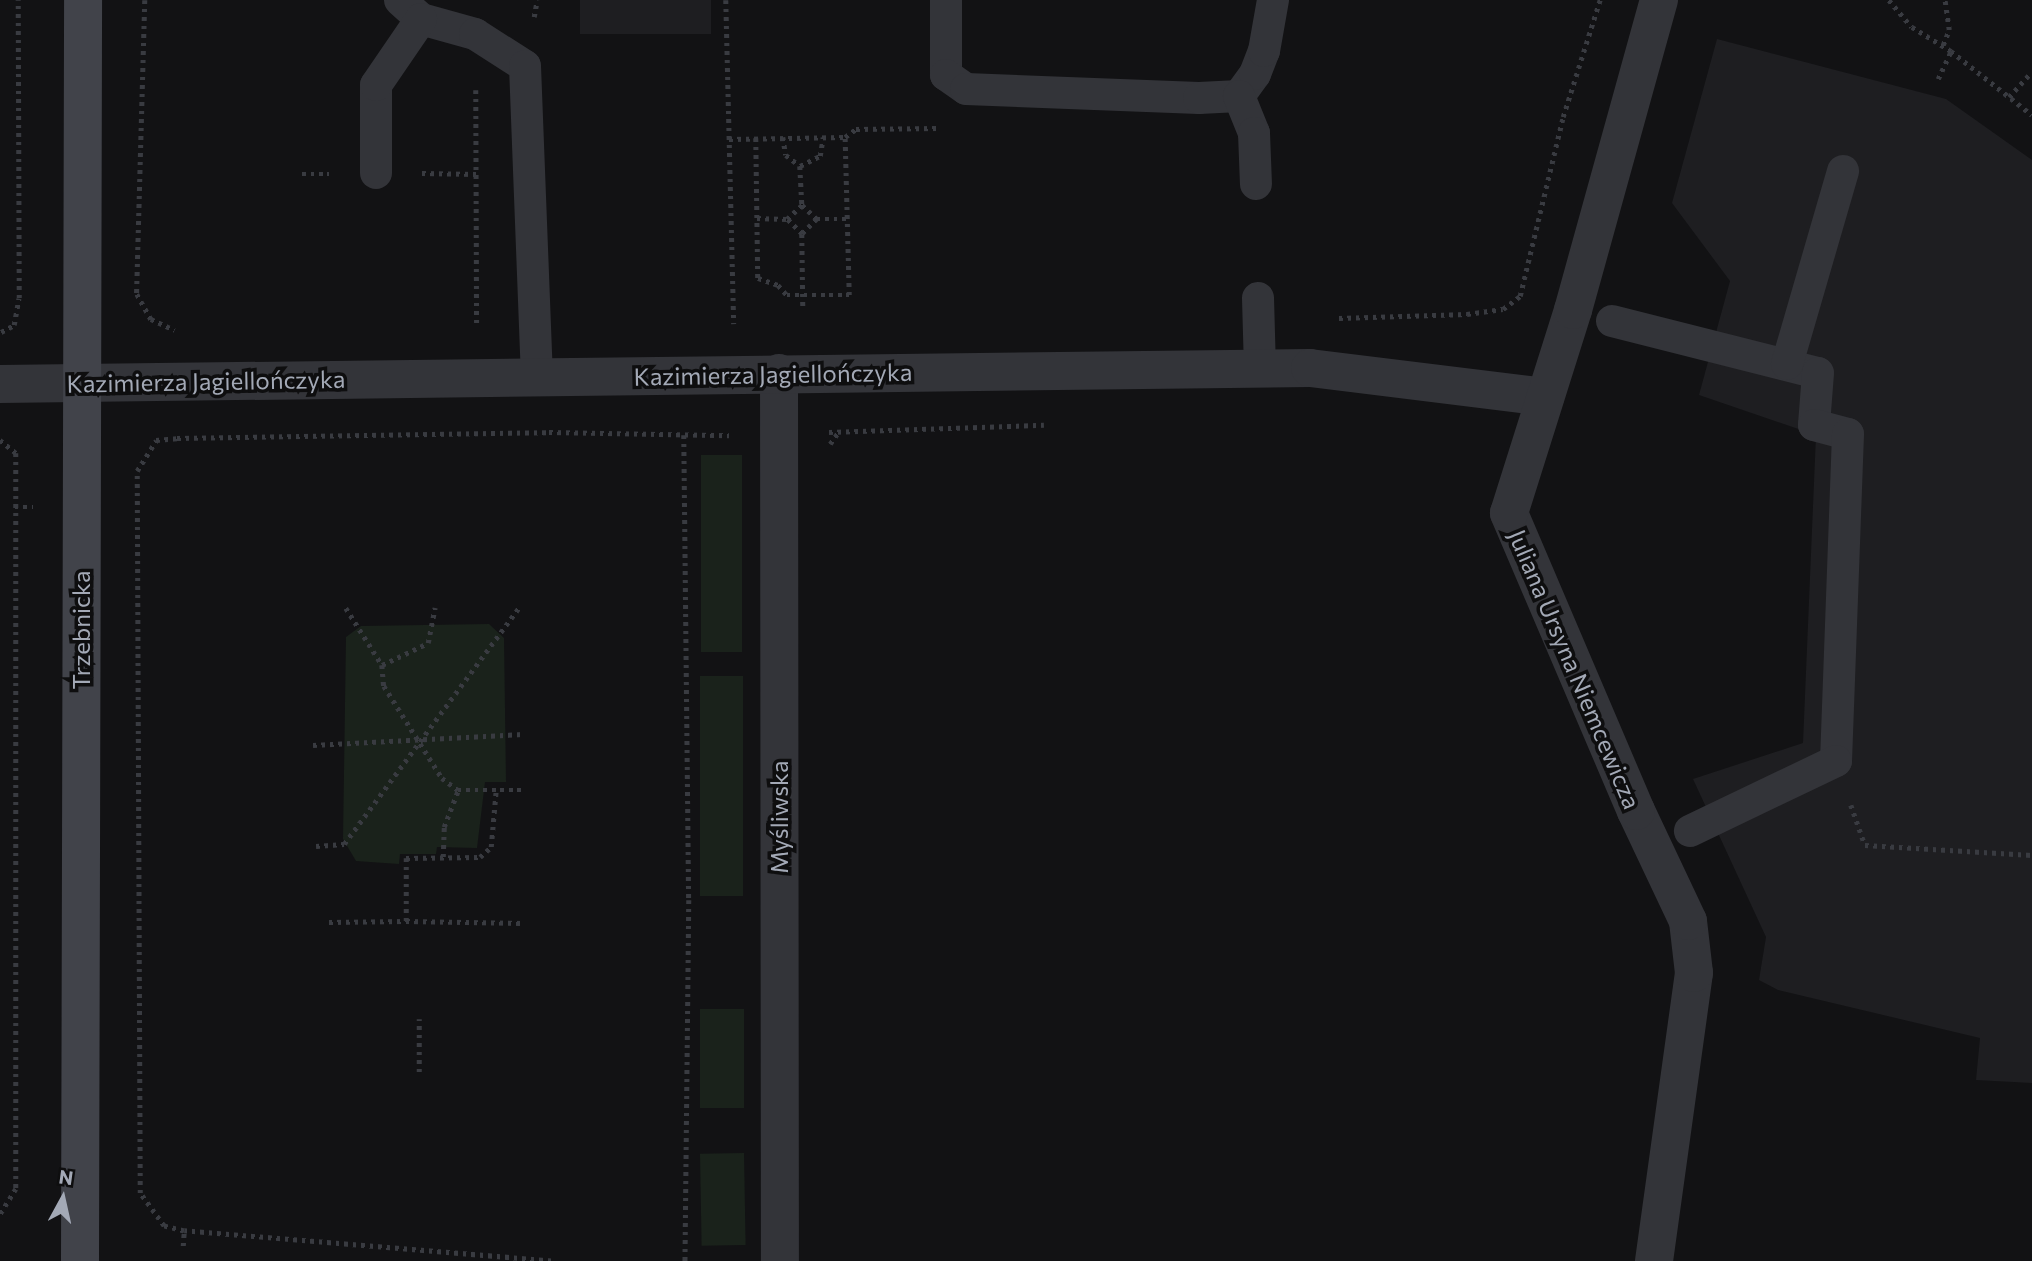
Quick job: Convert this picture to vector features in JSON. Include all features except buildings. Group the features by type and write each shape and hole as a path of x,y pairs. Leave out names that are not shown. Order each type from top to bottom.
{"street":[{"name":"Trzebnicka","path":"80,1261 83,0"},
{"name":"Juliana Ursyna Niemcewicza","path":"1654,1261 1693,960 1688,921 1636,811 1509,513 1659,0"},
{"name":"Kazimierza Jagiellończyka","path":"0,384 1310,368 1545,397"},
{"name":"Myśliwska","path":"779,373 780,1261"}],"lane":[{"path":"946,0 946,75 966,89 1239,96"},
{"path":"1239,96 1265,51 1273,0"},
{"path":"376,173 376,85 410,9 475,34 525,66 537,376"},
{"path":"1239,96 1254,133 1255,184"},
{"path":"1787,363 1843,171"},
{"path":"1258,298 1260,369"},
{"path":"1612,321 1787,363 1818,373 1814,425 1848,434 1836,761 1690,831"}],"path":[{"path":"0,333 14,325 19,298 18,0"},
{"path":"145,0 137,294 151,319 175,330"},
{"path":"726,0 734,374"},
{"path":"1520,296 1563,117 1600,0"},
{"path":"1889,0 1912,27 1943,45 2032,116"},
{"path":"1943,45 1949,30 1945,0"},
{"path":"475,34 477,327"},
{"path":"1938,79 1951,51"},
{"path":"2010,97 2030,74"},
{"path":"757,138 758,278 778,285 787,295 849,295 845,136"},
{"path":"783,137 786,155 800,166 802,205 817,219 847,219"},
{"path":"800,166 820,156 823,137"},
{"path":"787,219 802,205"},
{"path":"757,218 787,219 802,234 803,309"},
{"path":"802,234 817,219"},
{"path":"551,1261 184,1231 164,1226 140,1193 135,511 137,471 143,455 156,440 549,432 734,435"},
{"path":"684,435 689,900 685,1261"},
{"path":"0,440 16,453 16,1189 0,1215"},
{"path":"316,846 344,844 521,605"},
{"path":"346,608 382,665 384,686 442,778 458,790 524,790"},
{"path":"382,665 428,643 435,608"},
{"path":"313,745 524,734"},
{"path":"1836,761 1865,845 2032,855"},
{"path":"443,857 444,827 458,790"},
{"path":"406,922 406,858 480,857 491,847 496,790"},
{"path":"329,922 522,923"},
{"path":"419,1019 419,1072"},
{"path":"183,1245 184,1231"}],"shaded area":[{"path":"580,0 711,0 711,34 580,34"},
{"path":"1717,39 1946,99 2032,160 2032,1083 1976,1080 1980,1038 1778,990 1759,980 1766,937 1693,779 1803,743 1816,435 1699,395 1730,281 1672,203"},
{"path":"701,455 742,455 742,652 701,652"},
{"path":"489,624 504,638 506,782 485,782 477,848 437,847 436,854 400,854 399,864 356,861 343,839 346,637 361,626"},
{"path":"700,676 743,676 743,896 700,896"},
{"path":"700,1009 744,1009 744,1108 700,1108"},
{"path":"744,1153 746,1245 702,1246 700,1154"}]}
